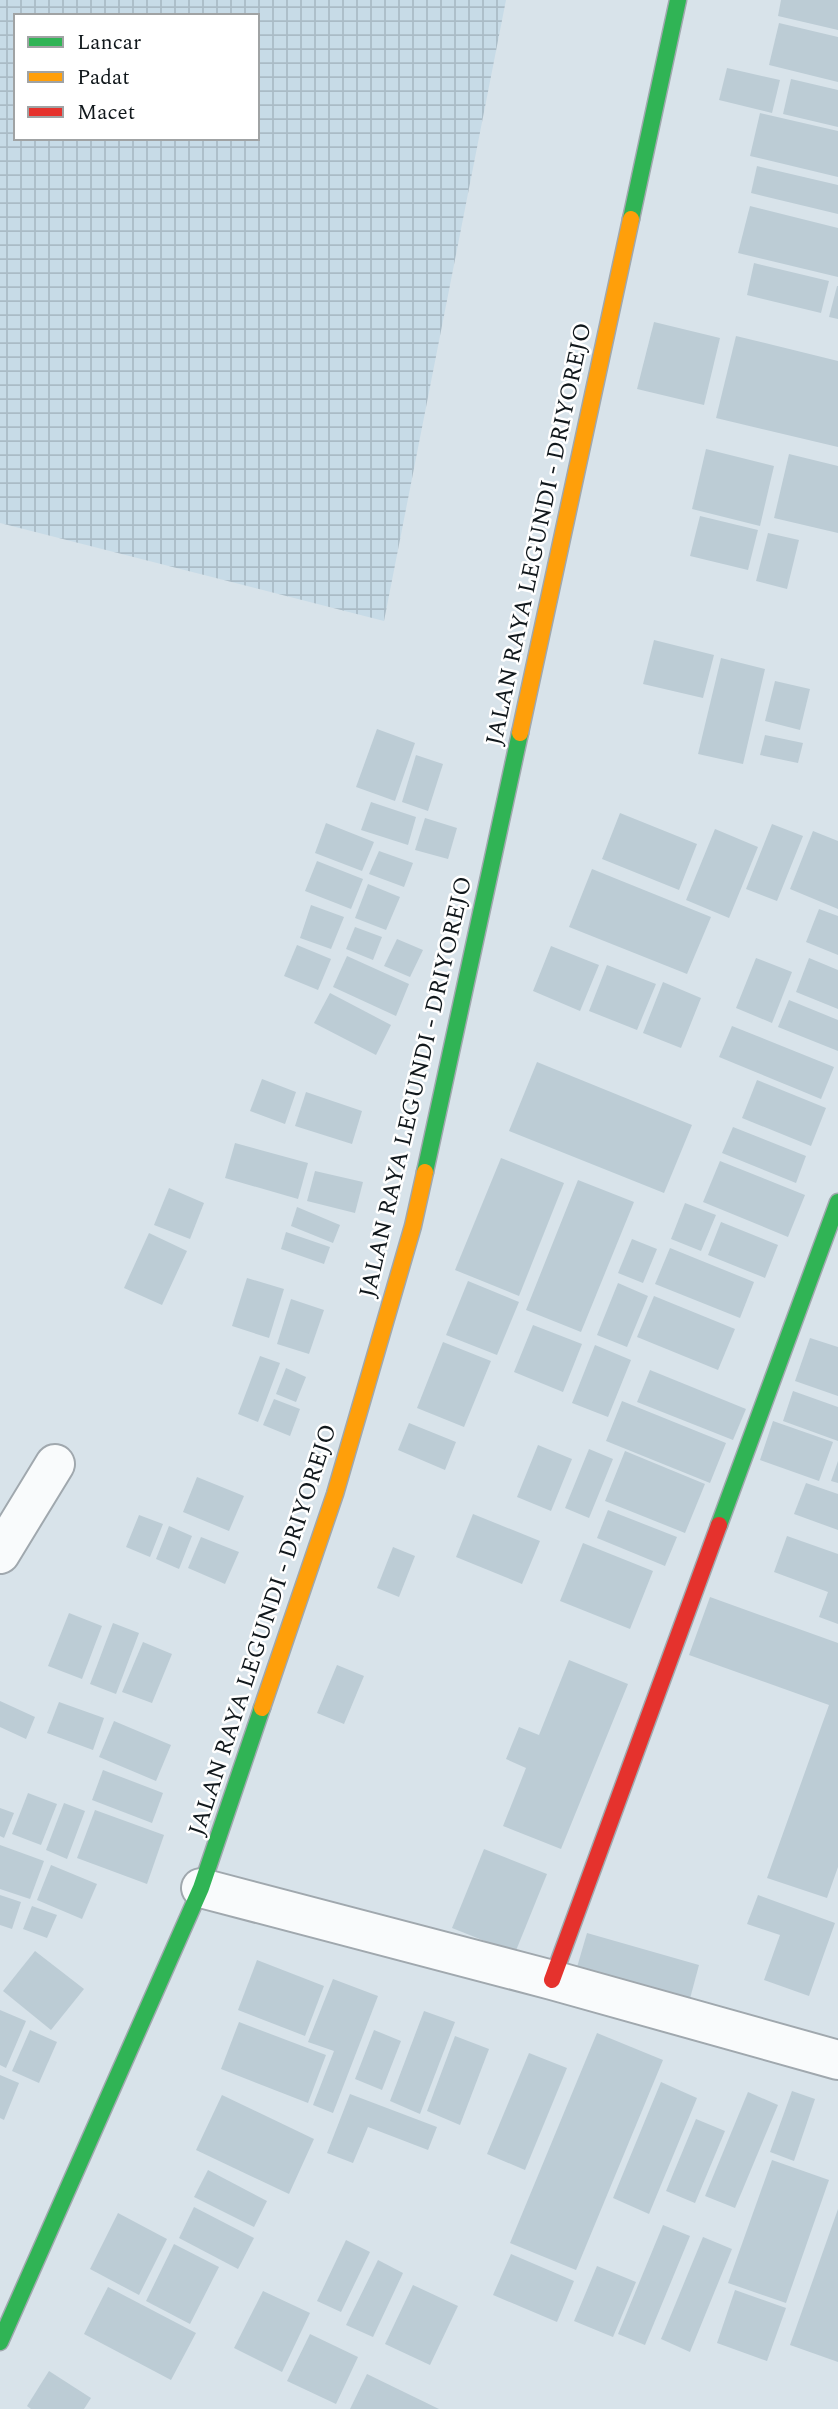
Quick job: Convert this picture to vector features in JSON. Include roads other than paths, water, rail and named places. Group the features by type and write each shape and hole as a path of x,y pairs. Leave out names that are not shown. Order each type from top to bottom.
{"main road":[{"name":"JALAN RAYA LEGUNDI - DRIYOREJO","path":"0,2342 201,1888 335,1494 413,1226 678,0"},
{"path":"552,1980 838,1202"}],"street":[{"path":"0,1555 55,1464"},
{"path":"201,1888 552,1980 838,2060"}]}
